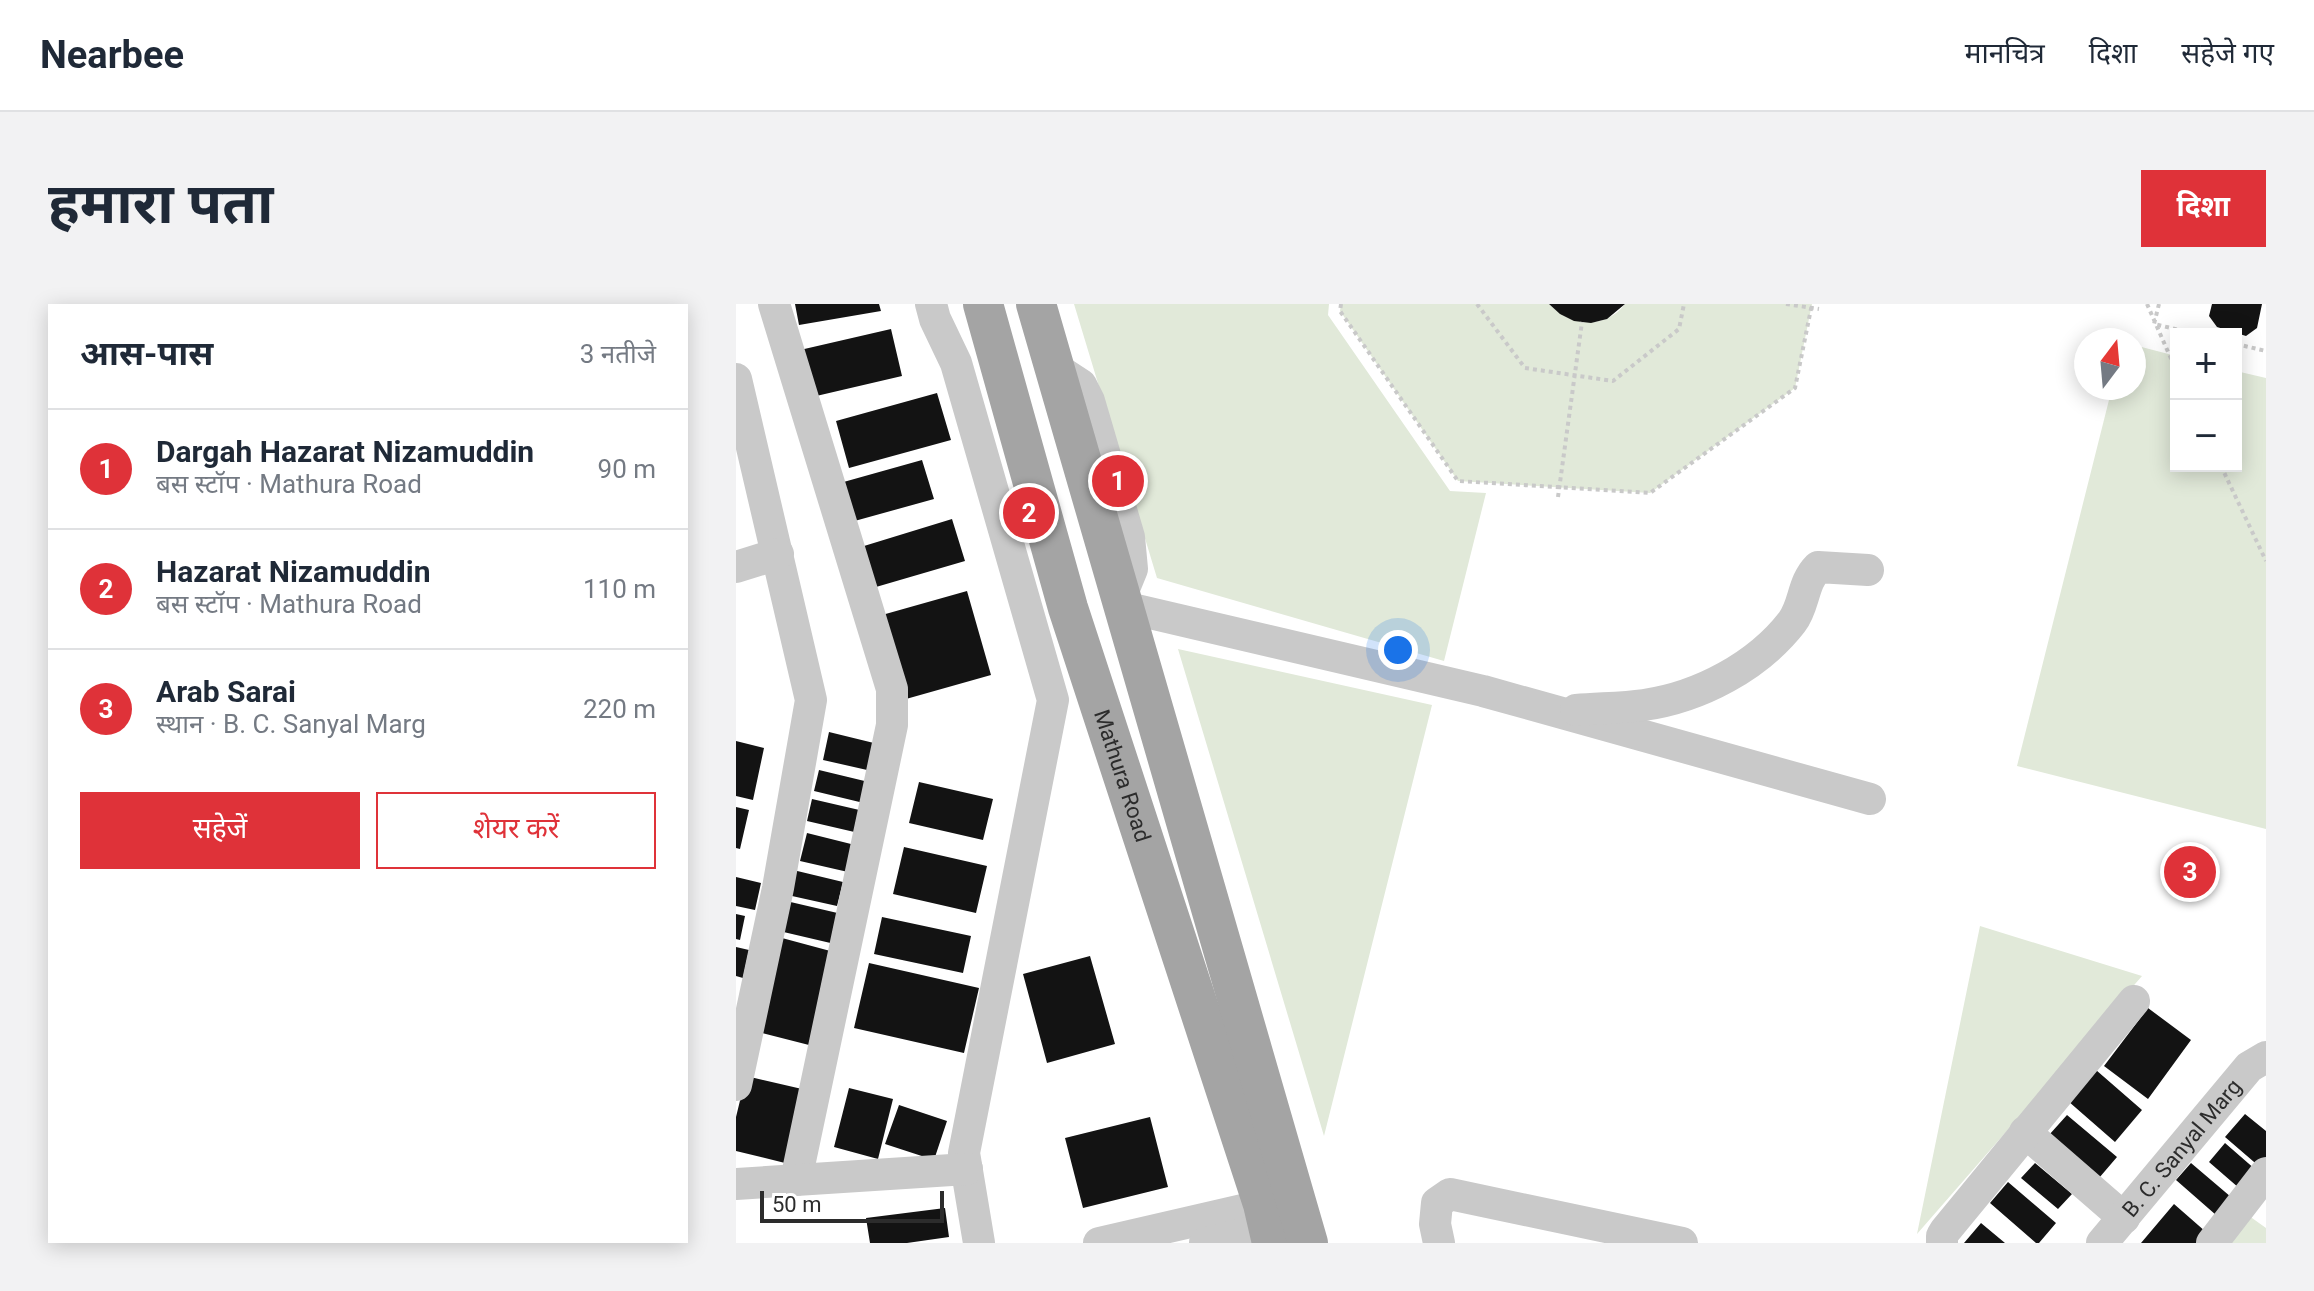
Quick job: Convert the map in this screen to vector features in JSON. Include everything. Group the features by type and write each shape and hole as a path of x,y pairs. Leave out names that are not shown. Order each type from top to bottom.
{"main road":[{"name":"Mathura Road","path":"983,304 1068,608 1277,1228"},
{"path":"1036,304 1122,602 1277,1228"}],"street":[{"path":"774,304 892,689 892,725 796,1180"},
{"path":"931,304 956,363 1053,700 964,1153 979,1243"},
{"path":"736,379 811,700 778,888 736,1085"},
{"path":"736,567 778,554"},
{"path":"1553,712 1647,704 1709,684 1735,672 1765,652 1795,618 1808,576 1818,567 1868,570"},
{"path":"1122,602 1483,691 1870,799"},
{"path":"1942,1243 1945,1231 2134,1001"},
{"name":"B. C. Sanyal Marg","path":"2115,1234 2260,1069"},
{"path":"2025,1132 2115,1234"},
{"path":"736,1184 967,1169"},
{"path":"2212,1243 2256,1209 2266,1173"},
{"path":"1439,1243 1435,1211 1437,1203 1450,1194 1600,1235 1682,1243"},
{"path":"1099,1243 1277,1228"},
{"path":"1205,1243 1277,1228"}],"path":[{"path":"1341,304 1340,311 1458,481 1650,493 1795,388 1811,306"},
{"path":"1477,304 1525,368 1613,381 1679,329 1684,304"},
{"path":"1786,304 1819,309"},
{"path":"2147,304 2170,357"},
{"path":"2154,324 2159,304"},
{"path":"1558,497 1582,322"},
{"path":"2154,324 2171,328"},
{"path":"2242,345 2266,351"},
{"path":"2224,472 2266,561"}],"green space":[{"path":"1074,304 1329,304 1328,315 1450,491 1486,493 1444,661 1157,578"},
{"path":"1341,304 1549,304 1567,317 1587,322 1607,318 1625,304 1812,304 1795,388 1650,493 1458,481 1340,311"},
{"path":"2146,348 2170,354 2170,472 2242,472 2242,372 2266,378 2266,829 2017,766 2109,400 2146,400"},
{"path":"1178,649 1432,705 1324,1136"},
{"path":"1980,926 2142,976 1917,1234"},
{"path":"2245,1213 2266,1228 2266,1243 2222,1243"}],"building":[{"path":"795,304 879,304 881,311 799,325"},
{"path":"1549,304 1625,304 1607,319 1591,323 1574,321"},
{"path":"2212,304 2262,304 2257,328 2246,336 2242,335 2242,328 2217,327 2209,316"},
{"path":"891,329 902,376 812,397 800,350"},
{"path":"937,393 951,440 849,468 836,421"},
{"path":"922,460 934,499 851,522 840,483"},
{"path":"952,519 965,561 876,587 864,546"},
{"path":"967,591 991,675 906,699 882,615"},
{"path":"829,732 882,745 876,772 823,760"},
{"path":"736,741 764,748 753,800 736,796"},
{"path":"819,770 877,784 872,805 814,791"},
{"path":"919,782 993,799 983,840 909,823"},
{"path":"812,799 868,812 863,834 807,821"},
{"path":"736,807 749,810 740,849 736,848"},
{"path":"807,833 855,845 848,872 800,861"},
{"path":"904,847 987,866 976,913 893,894"},
{"path":"789,869 843,882 837,906 783,894"},
{"path":"736,877 761,883 755,910 736,906"},
{"path":"782,900 846,915 839,945 775,930"},
{"path":"736,914 745,916 740,940 736,939"},
{"path":"882,917 971,936 963,973 874,954"},
{"path":"782,938 834,952 809,1045 758,1032"},
{"path":"736,947 749,950 743,978 736,976"},
{"path":"1090,956 1115,1044 1047,1063 1023,974"},
{"path":"869,963 979,988 964,1053 854,1028"},
{"path":"2148,1008 2191,1040 2148,1099 2104,1066"},
{"path":"2096,1070 2142,1110 2115,1142 2068,1101"},
{"path":"746,1076 802,1089 785,1163 736,1151 736,1117"},
{"path":"849,1088 893,1099 878,1159 834,1147"},
{"path":"899,1105 947,1121 934,1160 885,1144"},
{"path":"2245,1114 2266,1131 2266,1163 2261,1168 2225,1137"},
{"path":"2067,1115 2117,1157 2099,1178 2049,1135"},
{"path":"1150,1117 1168,1187 1083,1208 1065,1138"},
{"path":"2225,1143 2256,1170 2239,1188 2209,1162"},
{"path":"2035,1163 2072,1194 2058,1209 2021,1178"},
{"path":"2191,1163 2231,1197 2216,1215 2176,1180"},
{"path":"2008,1182 2056,1223 2039,1243 1990,1203"},
{"path":"2174,1204 2206,1232 2196,1243 2141,1243"},
{"path":"945,1208 949,1237 907,1243 870,1243 866,1218"},
{"path":"1981,1223 2005,1243 1964,1243"}],"place":[{"name":"Dargah Hazarat Nizamuddin","path":"1118,481"},
{"name":"Hazarat Nizamuddin","path":"1029,513"},
{"name":"Arab Sarai","path":"2190,872"}]}
